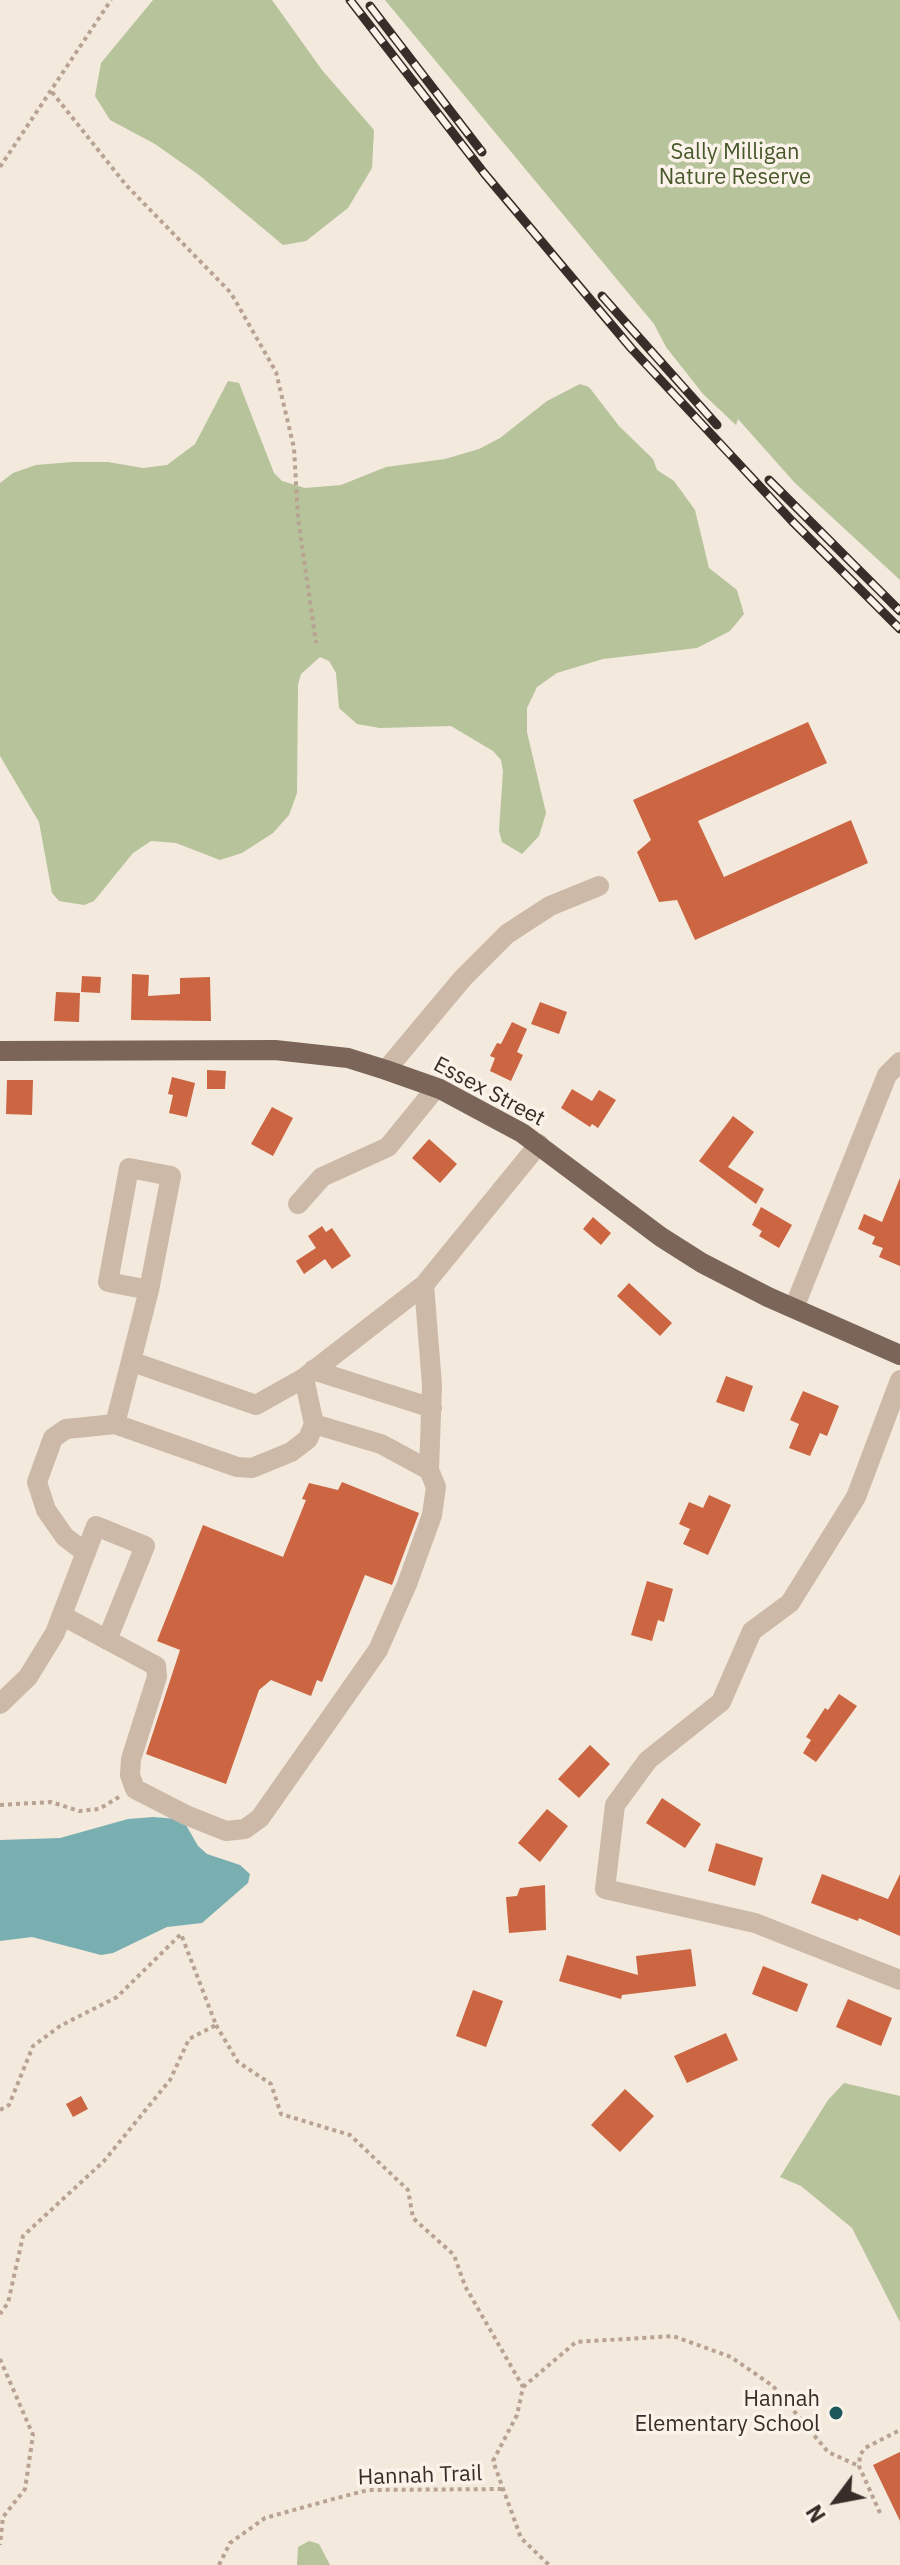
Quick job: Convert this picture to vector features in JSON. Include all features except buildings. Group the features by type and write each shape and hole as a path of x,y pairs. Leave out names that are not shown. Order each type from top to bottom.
{"main road":[{"name":"Essex Street","path":"0,1051 275,1050 348,1058 386,1070 436,1088 539,1144 661,1237 702,1263 900,1355"}],"street":[{"path":"386,1070 463,978 507,934 550,906 599,886"},
{"path":"794,1308 887,1075 900,1062"},
{"path":"298,1204 322,1177 388,1147 436,1088"},
{"path":"133,1362 256,1405 308,1374 424,1285 539,1144"},
{"path":"115,1424 133,1362 149,1290 171,1176 129,1168 108,1282 149,1290"},
{"path":"63,1616 156,1666 157,1677 131,1759 130,1775 135,1789 226,1831 245,1829 260,1818 378,1650 407,1584 432,1515 436,1487 429,1470 432,1408 424,1285"},
{"path":"308,1374 432,1408"},
{"path":"86,1553 65,1537 46,1510 37,1482 53,1438 66,1429 115,1424 237,1467 252,1468 291,1452 308,1439 314,1424 308,1374"},
{"path":"900,1380 856,1497 790,1603 752,1631 721,1702 648,1760 615,1805 605,1889 755,1923 900,1980"},
{"path":"314,1424 381,1444 429,1470"},
{"path":"0,1704 28,1677 63,1616 96,1526 145,1546 107,1640"}],"path":[{"path":"0,167 111,0"},
{"path":"52,92 126,185 231,293 276,372 294,448 298,518 316,643"},
{"path":"0,1805 51,1802 79,1811 99,1809 135,1789"},
{"path":"0,2110 9,2105 33,2046 60,2026 117,1997 181,1934 216,2025 238,2062 271,2084 281,2114 350,2135 408,2190 413,2218 454,2255 465,2286 523,2387"},
{"path":"0,2314 8,2303 23,2236 104,2161 170,2080 189,2039 216,2025"},
{"path":"549,2565 521,2538 493,2461 517,2415 523,2387 576,2342 673,2336 731,2357 773,2386 828,2452 859,2466 880,2513"},
{"path":"0,2359 33,2435 25,2489 3,2517 0,2545"},
{"path":"859,2466 865,2448 900,2430"},
{"name":"Hannah Trail","path":"219,2565 230,2543 265,2518 337,2498 368,2490 504,2489"}],"green space":[{"path":"153,0 272,0 322,70 374,130 372,168 348,208 306,241 283,245 199,175 155,144 110,120 95,96 101,63"},
{"name":"Sally Milligan Nature Reserve","path":"385,0 900,0 900,580 795,483 738,419 736,425 703,394 666,347 654,324"},
{"path":"228,381 239,383 274,473 282,481 305,488 341,485 386,467 445,459 479,449 500,438 547,401 580,384 589,387 619,426 653,459 657,470 674,481 695,510 709,568 737,590 744,614 730,631 697,648 603,659 557,673 537,687 527,708 527,732 546,813 539,836 522,854 502,842 499,831 503,771 501,760 493,751 451,726 380,728 357,724 339,708 336,673 329,661 320,657 301,674 298,685 297,793 289,815 273,833 242,853 220,860 176,843 151,841 133,853 94,901 84,905 59,901 52,893 39,822 0,756 0,483 13,473 36,465 108,462 143,468 167,465 195,444"},
{"path":"844,2083 900,2096 900,2322 852,2228 801,2186 780,2177 828,2100"},
{"path":"309,2541 319,2544 330,2565 297,2565 298,2547"}],"water":[{"path":"128,1819 177,1819 186,1825 198,1846 207,1854 240,1865 250,1874 248,1883 202,1923 167,1927 113,1953 101,1955 32,1937 0,1941 0,1840 60,1838"}],"railway":[{"path":"350,0 484,173 631,348 792,521 900,629"},
{"path":"370,6 482,152"},
{"path":"602,296 717,425"},
{"path":"769,480 900,611"}],"place":[{"name":"Hannah Elementary School","path":"836,2413"}]}
